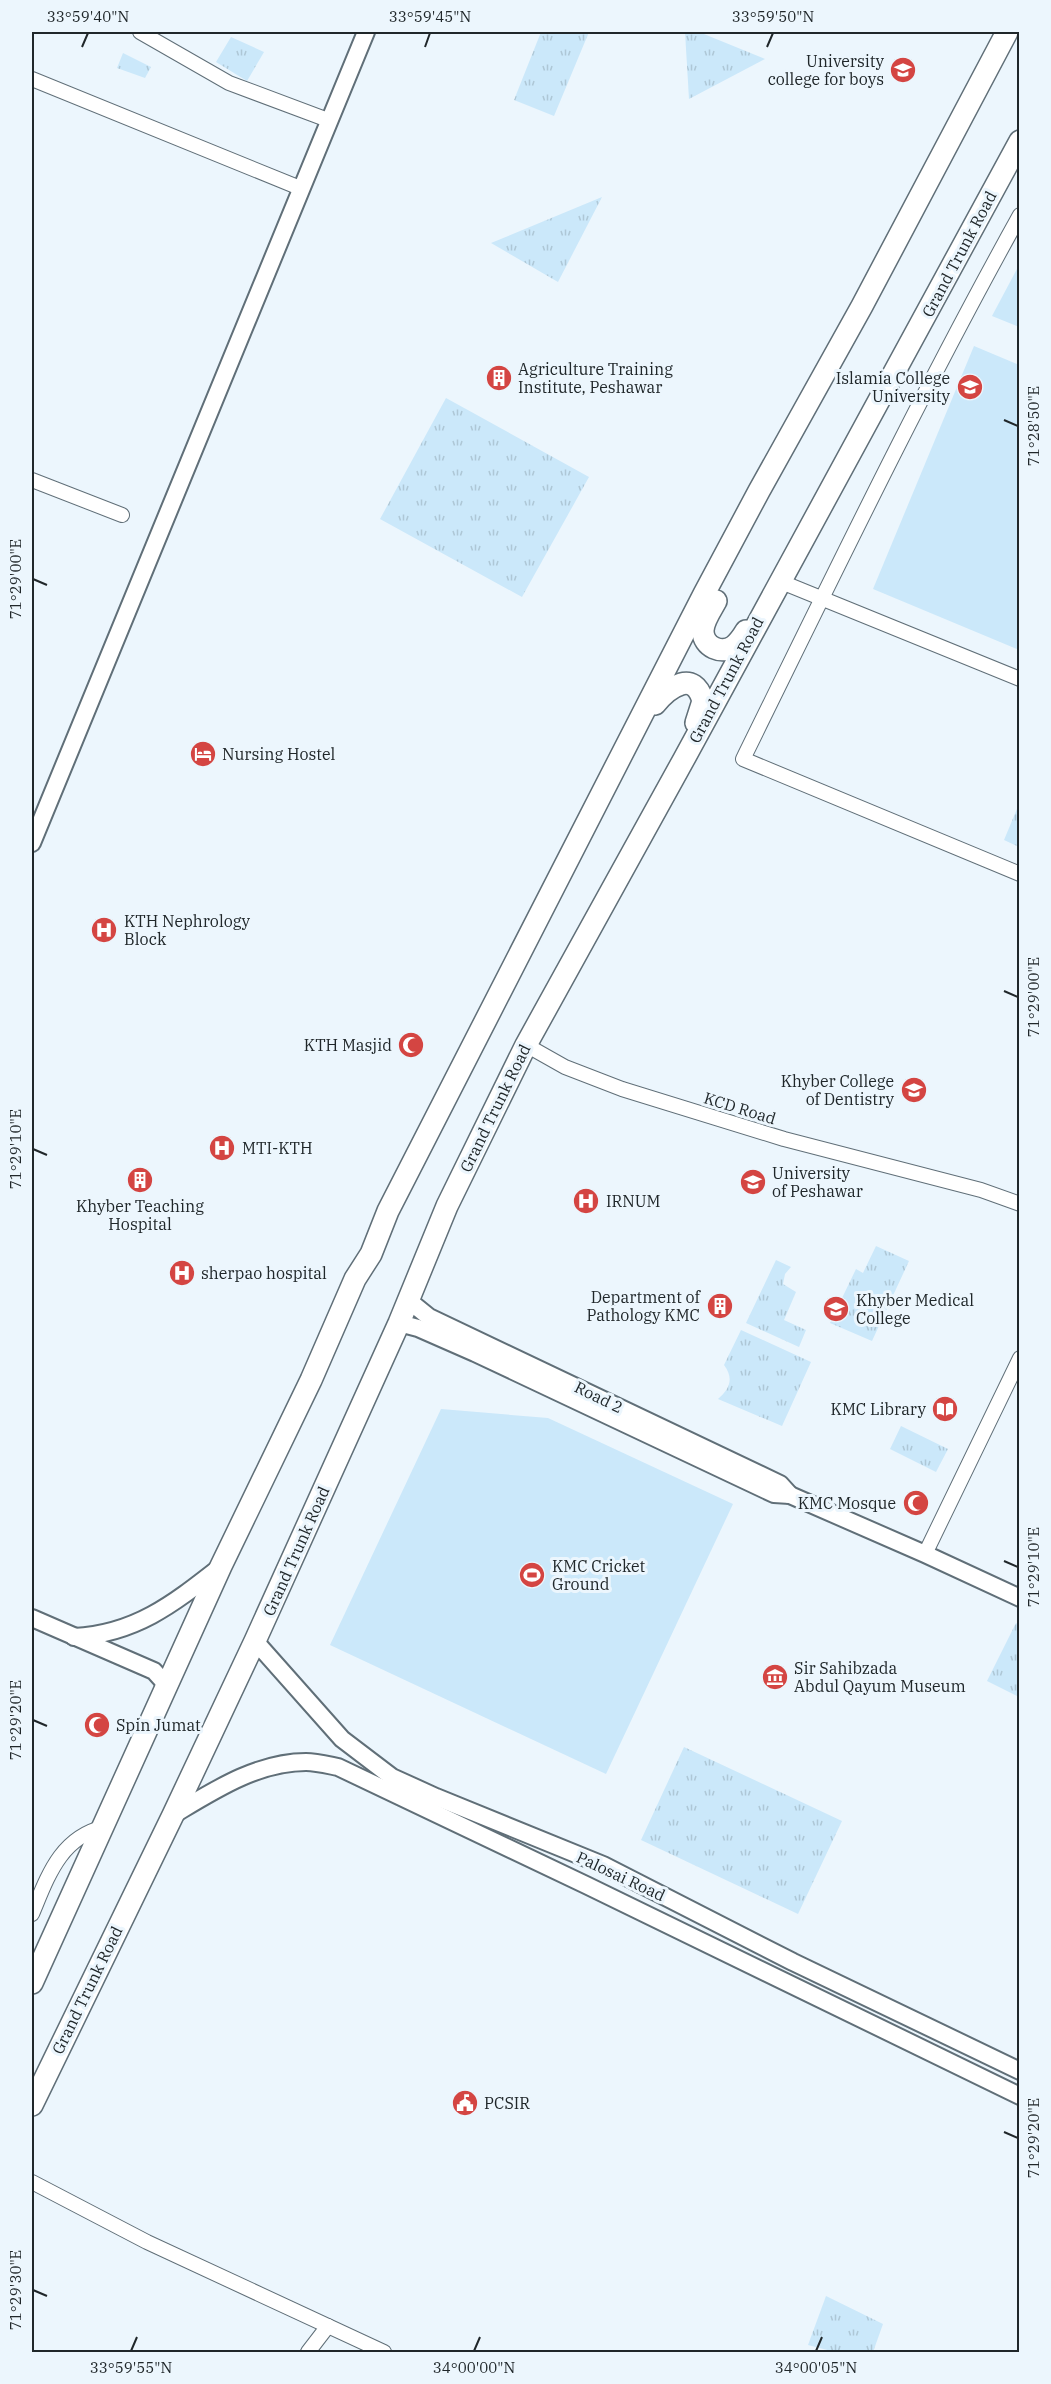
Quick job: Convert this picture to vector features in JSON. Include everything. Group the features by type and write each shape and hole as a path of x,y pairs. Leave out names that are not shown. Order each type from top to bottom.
{"highway":[{"path":"32,1983 221,1566 310,1380 355,1279 371,1254 388,1210 759,491 862,306 1007,32"},
{"name":"Grand Trunk Road","path":"32,2105 255,1641 399,1323 447,1206 526,1045 1020,141"},
{"path":"759,491 753,519 740,552 706,620 703,630 705,641 717,650 733,647 742,638 778,584"},
{"path":"617,765 638,725 661,697 672,686 688,684 698,690 703,701 684,759"}],"street":[{"path":"140,32 230,83 328,120"},
{"path":"32,843 366,32"},
{"path":"32,79 300,188"},
{"path":"1020,215 960,324 744,759 1020,874"},
{"path":"32,480 122,516"},
{"path":"778,584 1020,679"},
{"name":"KCD Road","path":"526,1045 565,1067 622,1089 784,1139 981,1190 1020,1204"},
{"name":"Road 2","path":"408,1300 429,1317 780,1484 790,1495"},
{"name":"Road 2","path":"399,1323 418,1328 475,1353 774,1494 790,1495 1020,1598"},
{"path":"925,1554 1020,1359"},
{"path":"74,1637 109,1633 140,1623 178,1600 221,1566"},
{"path":"32,1618 154,1671 160,1676 165,1691"},
{"name":"Palosai Road","path":"255,1641 342,1739 392,1777 433,1804 603,1865 804,1967 1020,2071"},
{"path":"173,1815 214,1791 253,1773 290,1763 307,1762 338,1767 433,1804 597,1890 1020,2096"},
{"path":"32,1914 58,1858 74,1840 88,1831 104,1827"},
{"path":"32,2182 147,2242 384,2352"},
{"path":"308,2352 328,2326"}],"green space":[{"path":"541,32 589,32 554,116 514,100"},
{"path":"685,32 699,32 765,59 689,99"},
{"path":"231,37 264,52 247,81 216,62"},
{"path":"123,53 151,67 145,78 117,68"},
{"path":"602,197 558,282 491,243"},
{"path":"1019,265 1019,327 992,316"},
{"path":"974,346 1019,365 1019,650 873,589"},
{"path":"446,398 589,477 522,597 380,519"},
{"path":"1019,804 1020,847 1004,840"},
{"path":"876,1246 909,1261 872,1341 830,1323 856,1269 863,1273"},
{"path":"776,1260 791,1267 785,1274 783,1284 796,1292 784,1320 806,1330 799,1347 746,1323"},
{"path":"741,1330 811,1362 782,1426 718,1399 728,1387 730,1379 724,1365"},
{"name":"KMC Cricket Ground","path":"441,1409 548,1418 733,1504 606,1774 330,1645"},
{"path":"901,1426 948,1449 936,1472 890,1449"},
{"path":"1016,1623 1019,1625 1019,1697 987,1681"},
{"path":"684,1747 842,1821 798,1914 641,1840"},
{"path":"826,2296 883,2324 873,2352 835,2352 808,2345"}],"place":[{"name":"University college for boys","path":"903,70"},
{"name":"Agriculture Training Institute, Peshawar","path":"499,378"},
{"name":"Islamia College University","path":"970,387"},
{"name":"Nursing Hostel","path":"203,754"},
{"name":"KTH Nephrology Block","path":"104,930"},
{"name":"KTH Masjid","path":"411,1045"},
{"name":"Khyber College of Dentistry","path":"914,1090"},
{"name":"MTI-KTH","path":"222,1148"},
{"name":"Khyber Teaching Hospital","path":"140,1180"},
{"name":"University of Peshawar","path":"753,1182"},
{"name":"IRNUM","path":"586,1201"},
{"name":"sherpao hospital","path":"182,1273"},
{"name":"Department of Pathology KMC","path":"720,1306"},
{"name":"Khyber Medical College","path":"836,1309"},
{"name":"KMC Library","path":"945,1409"},
{"name":"KMC Mosque","path":"916,1503"},
{"name":"KMC Cricket Ground","path":"532,1575"},
{"name":"Sir Sahibzada Abdul Qayum Museum","path":"775,1677"},
{"name":"Spin Jumat","path":"97,1725"},
{"name":"PCSIR","path":"465,2103"}]}
